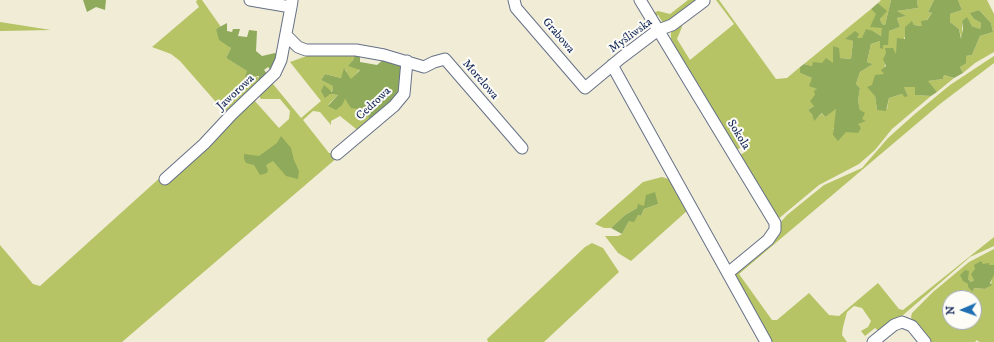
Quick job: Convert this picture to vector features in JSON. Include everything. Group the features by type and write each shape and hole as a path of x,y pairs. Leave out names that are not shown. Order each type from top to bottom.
{"street":[{"path":"250,0 291,4"},
{"name":"Grabowa","path":"514,0 516,8 585,88"},
{"name":"Sokola","path":"640,0 776,223 775,230 768,240 729,274"},
{"name":"Myśliwska","path":"585,88 612,65 658,30 672,25 704,1"},
{"name":"Jaworowa","path":"165,179 204,144 241,104 272,77 280,65 291,4"},
{"path":"286,35 298,47 306,50 356,50 407,61"},
{"name":"Morelowa","path":"407,61 424,67 445,59 522,148"},
{"name":"Cedrowa","path":"337,154 394,106 404,94 407,61"},
{"path":"612,65 766,342"},
{"path":"873,342 894,325 904,322 912,326 925,342"}],"green space":[{"path":"83,0 106,0 105,10 96,7 87,12"},
{"path":"197,0 202,0 221,27 216,29 231,48 226,58 264,81 224,114 222,109 180,61 171,54 152,47 199,7 196,2"},
{"path":"688,0 700,0 670,22 663,23 658,15 655,17 653,13 658,11 670,14"},
{"path":"716,0 719,0 776,79 787,78 800,67 800,73 812,78 817,89 814,106 808,110 812,113 814,120 823,113 824,117 837,108 836,125 833,129 846,132 860,122 865,121 862,120 858,101 860,88 856,84 860,72 873,64 867,62 871,44 880,41 883,45 889,31 900,27 897,18 905,16 897,11 918,8 917,0 934,0 928,12 932,13 922,26 914,25 912,22 896,55 886,53 884,74 875,96 877,110 887,109 889,98 902,94 908,96 904,87 915,87 916,95 931,96 892,129 875,150 859,164 819,185 777,220 740,155 745,152 742,147 736,150 683,64 671,39 671,32 681,24 682,27 677,39 690,60 734,24"},
{"path":"881,0 891,0 885,25 882,24 880,19 886,11 878,3"},
{"path":"891,0 917,0 918,8 897,11 906,16 897,18 900,27 889,31 888,45 883,45 883,49 880,48 880,41 871,44 867,62 873,64 860,72 856,84 860,88 858,101 860,110 865,113 862,119 866,121 858,124 861,128 858,133 846,132 838,141 833,135 836,109 825,117 822,113 814,121 812,114 808,110 814,106 810,101 815,95 814,91 817,89 809,86 812,78 800,73 800,67 804,64 812,66 813,62 822,63 826,58 833,63 833,46 839,48 840,58 851,59 853,41 845,39 855,31 859,34 857,38 862,38 866,29 881,36 882,28 870,27 876,14 871,9 878,3 887,11 880,19 882,24 885,25"},
{"path":"934,0 958,0 962,10 950,14 950,22 959,29 961,39 963,29 962,21 967,17 972,26 980,29 981,23 974,19 970,13 979,10 991,23 993,32 980,36 972,55 966,56 966,63 960,67 963,73 954,78 944,75 943,79 928,81 937,92 931,96 915,95 915,87 904,87 908,96 905,97 902,94 889,98 886,111 877,110 875,96 867,87 872,85 875,75 884,74 881,70 886,66 883,59 886,53 885,48 893,48 896,54 897,38 905,39 905,27 912,21 914,25 922,26 921,21 927,20 932,13 928,12"},
{"path":"958,0 987,0 994,14 994,52 975,63 963,73 960,67 966,56 972,55 980,36 993,32 991,23 979,10 971,13 974,19 981,23 980,29 972,26 967,18 962,21 962,40 959,29 950,22 950,14 962,10"},
{"path":"871,9 876,13 883,28 881,36 873,31 862,38 856,38 855,32 846,39 853,41 851,59 840,58 833,46 834,63 812,66 804,64"},
{"path":"0,22 51,30 0,31"},
{"path":"227,23 227,31 232,32 233,29 240,29 238,36 247,37 249,30 257,31 256,51 262,56 275,53 279,56 272,72 268,67 264,70 269,76 264,81 258,81 259,76 245,77 247,71 226,58 231,48 219,40 216,29"},
{"path":"315,53 353,53 354,59 349,66 360,69 351,80 345,69 341,78 325,74 321,80 334,86 330,94 338,95 328,105 345,99 367,113 370,123 360,132 340,116 331,121 331,125 320,112 313,111 303,120 329,153 335,153 338,157 122,342 0,342 0,245 33,284 40,286 214,129 240,109 243,111 246,108 245,105 254,100 279,128 289,119 290,111 280,99 261,99 259,96 270,84 273,84 301,118 321,101 290,62"},
{"path":"353,53 360,54 360,62 377,65 385,58 403,64 401,93 370,123 367,113 358,114 357,109 351,108 345,99 342,105 336,110 328,106 338,95 330,94 325,98 321,91 324,85 332,92 333,86 321,80 325,74 341,78 344,68 351,79 360,70 348,66 354,59"},
{"path":"994,56 994,63 940,104 739,274 772,320 777,320 809,293 829,315 839,316 878,283 899,309 903,310 994,237 994,246 970,257 902,316 880,332 875,328 865,336 861,331 868,327 871,321 862,308 854,306 847,312 843,327 842,335 847,342 771,342 735,278 735,273 787,215 824,185 862,168 888,138 916,113 950,85"},
{"path":"944,75 954,78 937,92 927,81 943,79"},
{"path":"281,136 291,148 299,171 298,179 286,176 273,161 266,165 268,170 267,173 260,175 254,165 246,163 244,159 244,154 259,156 277,143"},
{"path":"662,177 672,180 688,210 631,261 618,253 605,236 618,236 622,234 629,221 638,215 641,216 644,209 658,204 637,208 625,215 611,228 604,228 595,224 643,182"},
{"path":"655,192 658,204 644,209 641,216 638,215 634,222 629,221 622,234 611,228 625,215 637,208 638,204 644,206 646,195"},
{"path":"592,243 603,248 619,272 544,342 488,342 487,339 585,247"},
{"path":"994,249 994,265 975,269 974,280 971,282 968,279 965,270 969,284 972,290 942,290 942,330 982,330 982,290 974,290 974,288 985,289 991,285 992,277 994,275 994,342 979,342 977,340 975,342 928,342 913,324 911,317 912,313 933,292 969,262"},
{"path":"981,261 983,264 989,263 989,265 994,265 994,275 990,283 992,285 985,289 974,288 974,290 968,287 968,284 963,281 960,275 965,270 969,271 968,279 971,282 974,280 971,274 975,269 974,265"}]}
